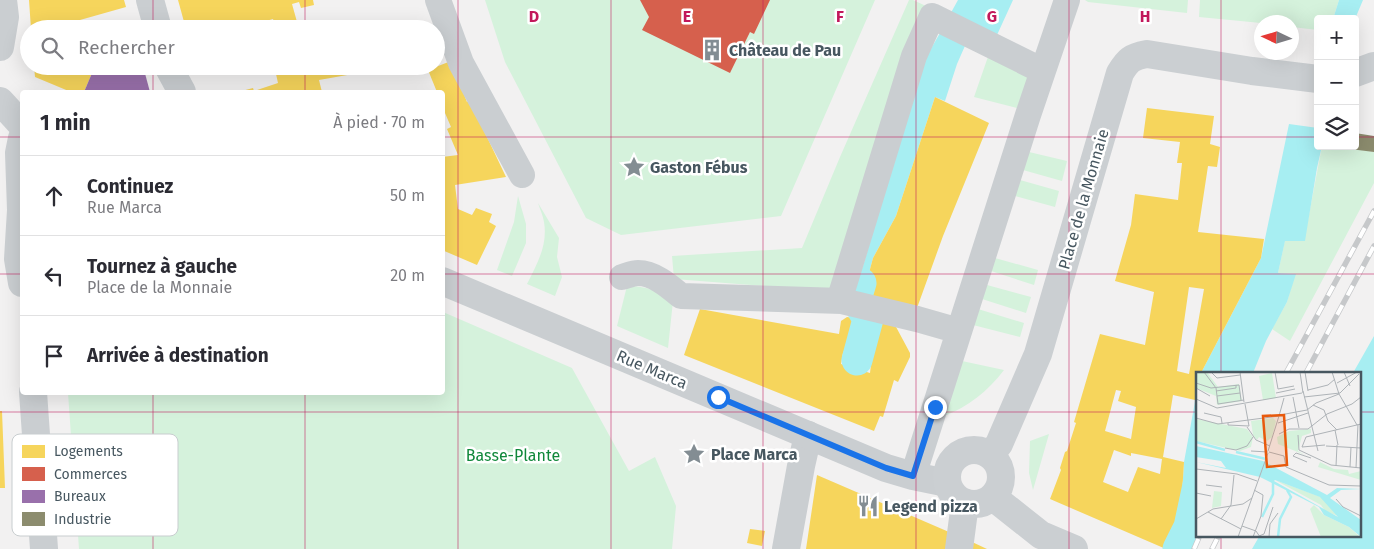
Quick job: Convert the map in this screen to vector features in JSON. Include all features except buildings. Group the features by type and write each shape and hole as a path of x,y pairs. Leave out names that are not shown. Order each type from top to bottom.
{"main road":[{"name":"Place de la Monnaie","path":"990,455 999,444 1038,354 1120,74 1127,61 1136,56 1147,54 1307,78"},
{"path":"1359,72 1374,66"},
{"path":"966,451 982,451 990,455 996,460 1002,475 998,491 987,502 980,504 972,505 957,499 947,483 948,467 953,460 959,454 966,451"},
{"path":"993,497 1041,534 1067,546"}],"street":[{"path":"0,47 4,0"},
{"path":"150,0 156,20"},
{"path":"438,0 461,63 522,174"},
{"path":"913,476 1028,115 1067,0"},
{"path":"840,301 914,56 932,16 1043,71"},
{"path":"170,76 180,90"},
{"path":"0,101 20,123"},
{"path":"20,148 20,172"},
{"path":"20,235 18,259 20,271"},
{"path":"622,277 637,273 651,276 664,282 681,296 840,301 960,331"},
{"name":"Rue Marca","path":"445,282 886,468 947,483"},
{"path":"33,395 36,434"},
{"path":"786,549 808,435"},
{"path":"959,549 965,503"},
{"path":"43,536 44,549"}],"green space":[{"path":"485,0 875,0 781,216 621,235 586,218 505,62"},
{"path":"909,0 926,6 831,291 674,279 672,256 802,248"},
{"path":"1085,0 1188,0 1187,13 1088,2"},
{"path":"1200,0 1339,0 1334,15 1314,15 1314,30 1299,28 1299,15 1254,15 1254,22 1199,17"},
{"path":"990,51 1031,71 1017,108 974,97"},
{"path":"1321,150 1359,150 1374,152 1374,183 1290,341 1272,329 1287,302 1295,274 1278,273 1285,240 1304,241"},
{"path":"1029,152 1067,161 1062,181 1023,170"},
{"path":"1020,180 1059,191 1055,207 1015,196"},
{"path":"518,196 526,224 526,243 512,276 497,270 514,222"},
{"path":"538,203 559,238 557,257 562,277 555,296 527,284 541,254 544,239 544,222"},
{"path":"995,258 1038,270 1034,285 991,271"},
{"path":"987,285 1031,297 1026,313 982,299"},
{"path":"627,286 651,290 673,301 668,348 617,326"},
{"path":"978,309 1024,323 1020,337 973,325"},
{"name":"Basse-Plante","path":"445,313 572,368 629,471 655,457 676,506 672,549 79,549 78,536 178,536 178,434 71,434 68,395 445,395"},
{"path":"962,361 1004,370 977,398 944,416"},
{"path":"1049,434 1033,490 1029,473 1030,441"}],"water":[{"path":"958,0 1013,0 997,35 948,18"},
{"path":"1339,0 1363,0 1357,15 1334,15"},
{"path":"944,26 968,39 957,64 945,101 935,97 896,216 873,258 862,299 854,297 921,66"},
{"path":"1289,124 1314,127 1314,150 1321,150 1305,241 1285,241 1278,273 1296,274 1287,302 1266,341 1253,372 1202,372 1261,258"},
{"path":"1374,336 1374,549 1252,549 1259,536 1362,536 1362,372 1354,372"},
{"path":"1196,396 1196,529 1180,526 1184,462"}],"waterway":[{"path":"857,360 868,319 856,299 861,283"},
{"path":"1178,549 1189,527 1196,494"}],"railway":[{"path":"1287,372 1374,211"},
{"path":"1307,372 1374,246"},
{"path":"1194,549 1200,536"},
{"path":"1212,549 1218,536"}],"place":[{"name":"Château de Pau","path":"712,50"},
{"name":"Gaston Fébus","path":"634,167"},
{"name":"Place Marca","path":"694,454"},
{"name":"Legend pizza","path":"868,506"}],"route":[{"path":"718,397 886,468 913,476 935,407"}]}
